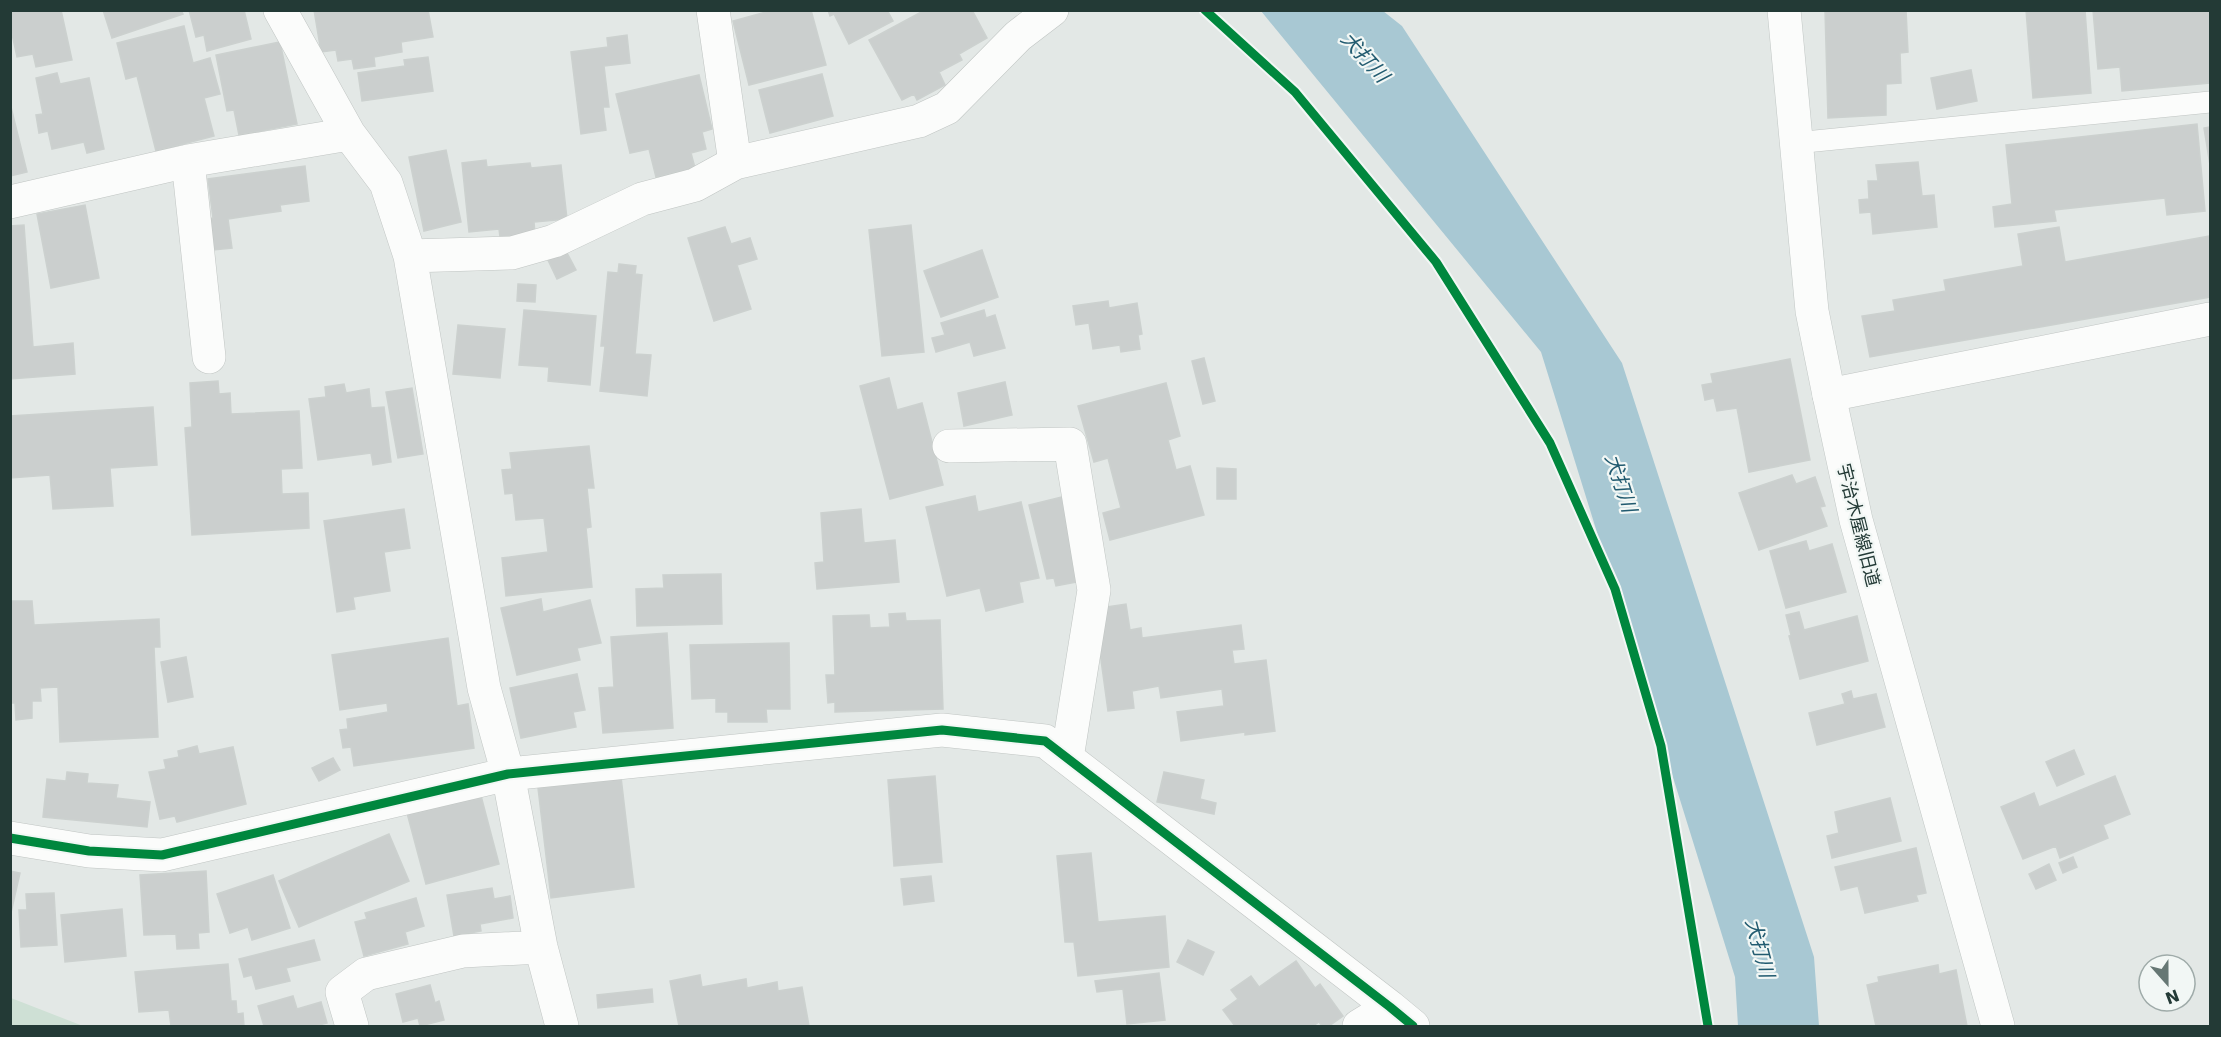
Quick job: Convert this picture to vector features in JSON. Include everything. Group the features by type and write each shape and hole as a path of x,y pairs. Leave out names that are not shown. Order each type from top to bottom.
{"street":[{"path":"280,10 349,134 386,183 410,256 484,688 508,774 540,947 562,1026"},
{"path":"713,10 735,163"},
{"path":"410,256 512,252 554,242 642,199 695,185 735,163 919,121 947,108 1018,36 1052,10"},
{"name":"宇治木屋線旧道","path":"1784,10 1812,311 1829,395 1856,520 1998,1026"},
{"path":"10,201 188,160 349,134"},
{"path":"188,160 209,357"},
{"path":"1829,395 2211,319"},
{"path":"950,446 1070,444 1094,590 1067,758"},
{"path":"10,838 88,851 162,855 508,774 942,730 1045,741 1402,1016"},
{"path":"352,1026 342,992 366,974 463,951 540,947"},
{"path":"1359,1026 1402,1016"}],"lane":[{"path":"1795,143 2211,102"}],"green space":[{"path":"11,998 83,1026 11,1026"}],"water":[{"name":"犬打川","path":"1261,11 1383,11 1402,26 1622,363 1814,957 1819,1026 1738,1026 1735,977 1541,352"}],"building":[{"path":"10,10 61,10 72,60 36,67 33,54 17,57 10,25"},
{"path":"103,10 181,10 183,14 112,38"},
{"path":"189,10 244,10 251,39 207,51 204,35 196,37"},
{"path":"314,10 428,10 433,37 401,42 402,52 374,57 375,66 354,69 352,59 338,61 336,50 321,52"},
{"path":"773,10 811,10 826,65 749,85 733,21"},
{"path":"828,10 887,10 893,21 849,44 834,14 830,16"},
{"path":"925,10 972,10 987,38 959,54 962,60 939,72 945,85 917,100 914,94 902,100 869,40"},
{"path":"1825,10 1906,10 1908,52 1900,53 1901,83 1886,84 1886,115 1828,118"},
{"path":"2026,10 2085,10 2091,93 2033,98"},
{"path":"2093,10 2210,10 2210,83 2122,91 2120,67 2098,69"},
{"path":"184,26 193,63 210,58 220,94 204,98 214,136 156,151 137,76 126,79 117,43"},
{"path":"627,35 630,63 604,66 609,107 603,107 606,130 581,134 571,52 608,47 607,38"},
{"path":"280,42 297,124 239,135 234,110 227,111 216,55"},
{"path":"428,57 433,91 362,101 358,73 405,66 404,60"},
{"path":"1971,70 1977,101 1937,109 1931,78"},
{"path":"57,73 60,84 89,78 104,149 87,153 84,142 52,149 48,131 39,133 36,115 43,114 36,78"},
{"path":"822,74 833,116 770,133 759,90"},
{"path":"699,75 712,129 702,132 706,149 691,153 695,168 656,177 649,149 630,153 616,94"},
{"path":"10,103 27,172 10,176"},
{"path":"2197,124 2205,211 2167,215 2165,198 2054,210 2056,221 1995,227 1993,207 2012,204 2006,145"},
{"path":"2210,127 2210,165 2204,128"},
{"path":"446,150 461,222 424,231 409,157"},
{"path":"486,160 487,167 530,163 531,168 561,165 567,219 534,222 535,234 500,237 499,229 469,232 462,163"},
{"path":"1918,162 1922,196 1934,195 1937,227 1873,234 1871,212 1860,213 1859,200 1869,199 1868,181 1878,181 1876,165"},
{"path":"305,166 309,201 280,205 281,211 228,219 232,248 213,250 209,219 213,218 208,179"},
{"path":"85,205 99,278 51,288 37,214"},
{"path":"24,225 33,347 73,343 75,374 10,379 10,226"},
{"path":"911,225 924,352 882,356 869,230"},
{"path":"725,227 731,244 750,238 757,259 737,265 751,309 714,321 688,238"},
{"path":"2059,227 2065,262 2210,236 2210,297 1870,357 1862,316 1895,311 1893,300 1946,291 1944,280 2023,266 2018,234"},
{"path":"982,250 998,297 941,317 924,271"},
{"path":"566,251 576,270 557,279 548,260"},
{"path":"619,264 636,266 635,274 642,275 635,354 651,355 647,396 600,391 605,346 601,346 608,272 618,273"},
{"path":"518,284 536,285 535,302 517,301"},
{"path":"1108,301 1109,308 1137,303 1142,334 1138,335 1140,349 1121,352 1120,345 1093,349 1089,323 1076,325 1073,306"},
{"path":"524,310 596,316 590,385 548,381 549,367 519,365"},
{"path":"984,310 986,318 995,315 1005,348 974,356 970,342 936,352 932,338 945,335 941,323"},
{"path":"458,325 505,329 500,378 453,374"},
{"path":"1204,358 1215,401 1203,404 1192,361"},
{"path":"1790,359 1810,460 1749,472 1737,408 1717,411 1714,398 1705,400 1702,385 1713,383 1711,374"},
{"path":"889,378 897,410 922,403 943,485 890,499 860,386"},
{"path":"218,381 219,394 230,393 231,414 299,411 302,468 281,469 282,494 308,493 309,528 192,535 185,428 192,427 190,383"},
{"path":"1005,382 1012,415 964,426 958,393"},
{"path":"1166,383 1180,436 1168,440 1176,470 1190,466 1204,515 1110,540 1103,513 1121,508 1108,458 1094,462 1078,406"},
{"path":"344,384 346,393 369,389 371,408 384,407 391,462 373,465 371,453 318,460 309,399 326,397 325,387"},
{"path":"412,388 423,454 398,458 386,392"},
{"path":"153,407 157,465 110,468 113,506 53,509 50,475 10,478 10,416"},
{"path":"589,446 594,488 587,488 591,527 586,528 592,587 506,596 502,558 548,552 544,518 516,520 513,493 505,494 502,470 512,469 510,453"},
{"path":"1217,468 1236,469 1236,499 1217,499"},
{"path":"1792,475 1796,484 1815,477 1825,506 1820,507 1827,526 1759,550 1739,493"},
{"path":"975,496 978,512 1021,502 1039,578 1019,582 1023,602 986,611 980,588 947,596 926,507"},
{"path":"1062,497 1077,582 1056,586 1054,578 1047,579 1029,505"},
{"path":"404,509 410,548 384,552 390,591 353,597 355,609 337,612 324,521"},
{"path":"861,509 864,543 895,540 899,582 817,589 815,563 824,562 821,513"},
{"path":"1806,541 1809,551 1832,544 1846,592 1786,608 1770,551"},
{"path":"721,574 722,624 637,626 636,589 664,588 663,575"},
{"path":"541,599 543,612 590,600 601,643 577,648 580,660 517,675 501,608"},
{"path":"10,601 32,601 34,625 159,619 160,647 154,647 158,737 60,742 58,687 40,688 41,701 32,701 32,718 16,720 15,703 12,703 10,670"},
{"path":"1126,604 1130,630 1141,628 1142,638 1241,625 1244,649 1232,650 1234,664 1266,660 1275,731 1245,735 1245,732 1181,741 1177,712 1224,706 1222,689 1161,698 1159,686 1132,691 1134,708 1108,711 1094,609"},
{"path":"1799,612 1804,630 1857,616 1868,661 1800,679 1786,615"},
{"path":"905,613 906,621 940,620 943,709 835,712 835,702 828,703 826,675 835,675 833,616 869,615 870,628 890,627 889,614"},
{"path":"667,633 673,728 603,733 599,688 614,687 611,637"},
{"path":"448,638 457,706 468,704 474,748 354,766 351,747 343,748 340,730 348,729 347,719 388,712 387,703 340,710 332,655"},
{"path":"789,643 790,709 766,709 767,722 728,722 728,712 716,712 716,698 692,699 690,645"},
{"path":"186,657 193,697 168,702 161,662"},
{"path":"577,674 585,710 573,712 576,727 521,738 510,688"},
{"path":"1851,691 1853,699 1876,694 1885,727 1817,745 1809,713 1845,704 1842,694"},
{"path":"197,746 199,754 233,747 246,804 177,822 175,816 160,819 149,772 166,769 164,760 179,757 178,751"},
{"path":"2074,750 2084,774 2057,786 2046,762"},
{"path":"333,758 340,770 319,781 312,768"},
{"path":"67,772 88,774 87,783 118,785 116,798 150,802 147,827 43,817 47,779 66,781"},
{"path":"1164,772 1204,780 1200,799 1216,803 1214,814 1157,802"},
{"path":"935,776 942,862 894,866 888,780"},
{"path":"2115,776 2130,814 2103,825 2108,838 2060,858 2056,846 2023,859 2001,807 2034,793 2039,807"},
{"path":"621,777 634,887 551,898 538,788"},
{"path":"480,792 499,864 426,884 407,813"},
{"path":"1890,798 1901,841 1832,858 1827,836 1839,833 1835,812"},
{"path":"389,834 409,881 299,927 279,881"},
{"path":"1916,848 1926,893 1916,895 1918,901 1865,913 1858,886 1841,890 1835,867"},
{"path":"1091,853 1098,922 1165,916 1169,967 1078,976 1074,942 1065,942 1057,856"},
{"path":"2073,857 2077,867 2063,873 2059,863"},
{"path":"2049,864 2056,880 2036,889 2029,874"},
{"path":"10,871 20,873 10,917"},
{"path":"206,871 209,932 198,933 199,948 177,949 176,934 144,935 140,875"},
{"path":"273,875 290,928 252,940 248,927 230,933 217,894"},
{"path":"931,876 934,901 904,905 901,879"},
{"path":"492,888 494,899 510,896 513,918 480,924 481,931 454,936 447,895"},
{"path":"54,893 57,945 21,947 19,910 27,910 26,894"},
{"path":"416,898 424,926 405,932 408,944 364,956 355,922 367,919 365,913"},
{"path":"122,909 126,956 65,962 61,915"},
{"path":"314,940 320,960 286,968 290,981 256,989 252,975 244,977 239,959"},
{"path":"1188,940 1214,952 1203,975 1177,962"},
{"path":"1296,961 1315,988 1320,984 1343,1016 1329,1026 1322,1026 1319,1022 1313,1026 1235,1026 1223,1010 1238,999 1231,990 1251,976 1259,987"},
{"path":"228,964 231,1001 236,1001 237,1014 243,1013 244,1026 171,1026 169,1010 139,1012 135,972"},
{"path":"1938,965 1939,974 1956,970 1967,1026 1876,1026 1867,985 1879,982 1878,977"},
{"path":"1159,973 1165,1020 1127,1024 1123,989 1097,992 1095,981"},
{"path":"700,975 702,987 746,979 747,988 777,982 778,991 802,987 809,1026 679,1026 670,981"},
{"path":"430,985 435,1003 439,1001 444,1020 420,1026 418,1018 403,1022 396,994"},
{"path":"652,989 653,1002 598,1008 597,995"},
{"path":"293,996 297,1009 321,1002 327,1023 315,1026 264,1026 258,1006"}],"cycle path":[{"path":"1205,10 1295,92 1436,262 1550,443 1615,589 1661,746 1708,1026"},
{"path":"10,838 89,851 162,855 508,774 942,730 1045,741 1413,1026"}]}
